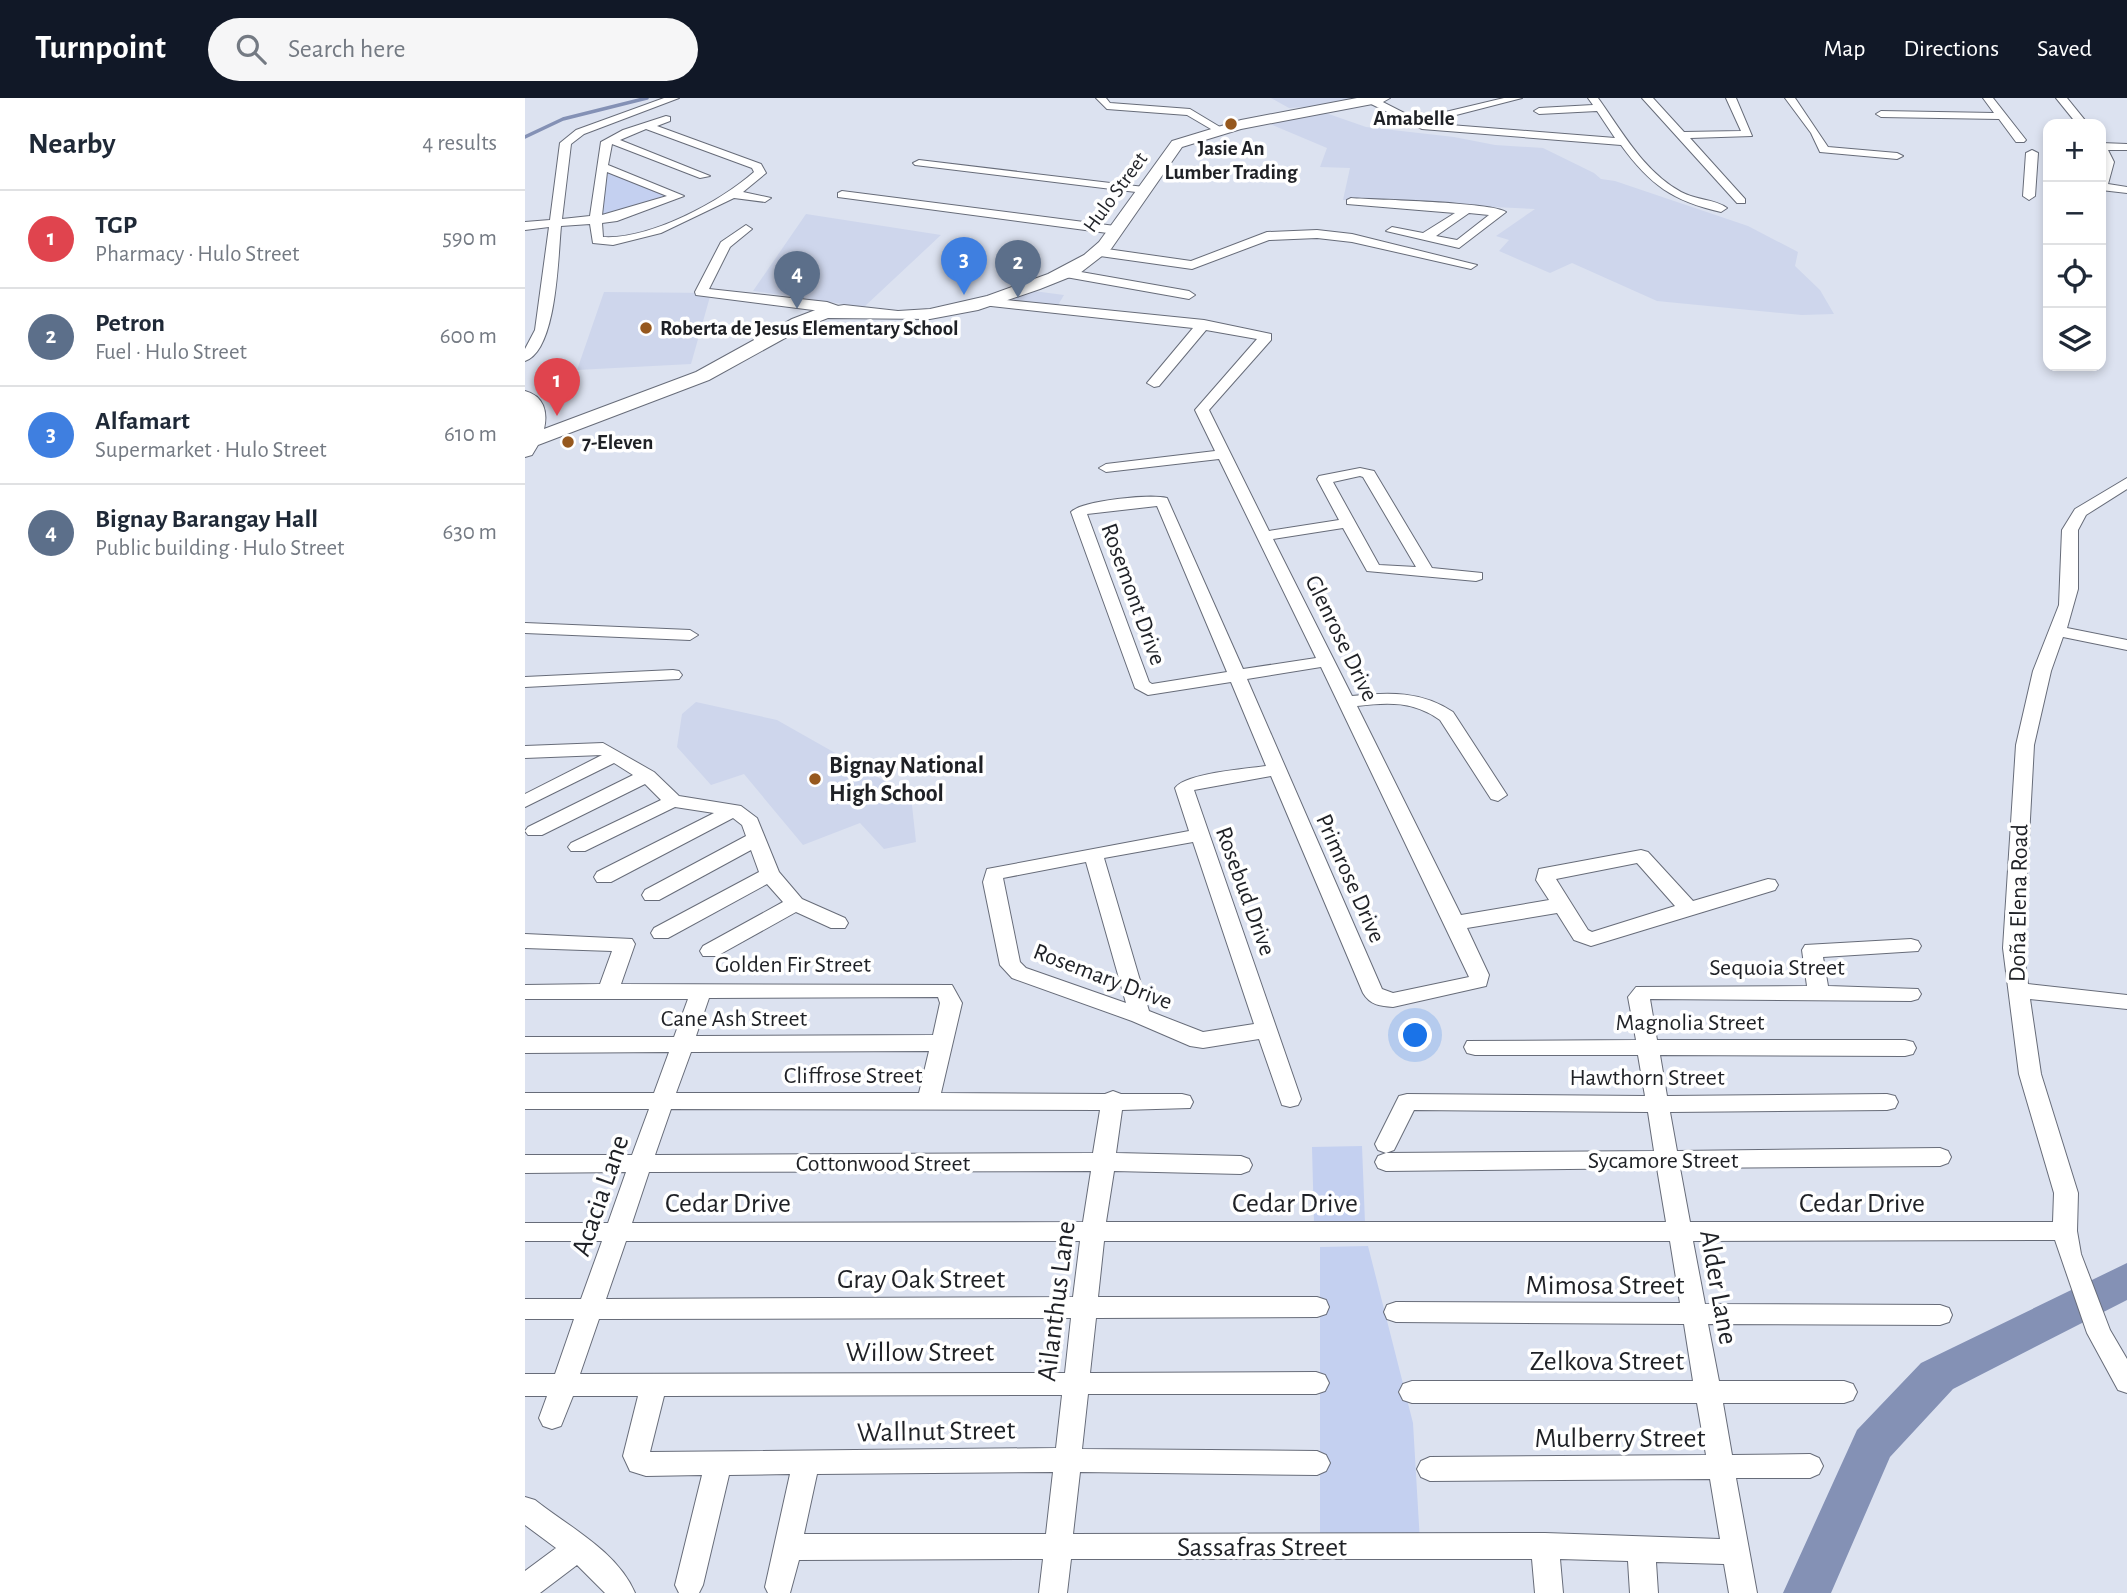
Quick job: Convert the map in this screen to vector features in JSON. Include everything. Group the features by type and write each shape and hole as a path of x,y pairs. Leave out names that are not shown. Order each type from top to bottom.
{"main road":[{"path":"1264,120 1377,99"},
{"name":"Hulo Street","path":"527,446 657,396 727,364 816,316 839,311 888,316 962,310 1065,273 1088,262 1100,252 1178,143 1264,120"},
{"path":"525,397 531,400 537,410 527,446"}],"street":[{"path":"525,357 535,345 541,330 565,147 569,139 580,132 674,98"},
{"path":"1101,98 1107,106 1190,112 1220,130"},
{"path":"1413,123 1517,98"},
{"path":"1530,98 1555,137"},
{"path":"1560,98 1572,115"},
{"path":"1647,98 1741,201"},
{"path":"1679,135 1748,134 1731,98"},
{"path":"1790,98 1816,133 1824,150 1897,156"},
{"path":"1988,98 2020,140"},
{"path":"2061,98 2079,119"},
{"path":"1377,99 1413,123 1555,137 1587,134 1626,142"},
{"path":"1503,102 1511,113"},
{"path":"1539,111 1572,115 1596,103 1654,176 1671,191 1696,202 1721,208"},
{"path":"1478,107 1497,133"},
{"path":"1451,114 1463,130"},
{"path":"1881,114 2001,116"},
{"path":"1932,115 1941,131"},
{"path":"611,140 717,166 760,169 753,181 690,217 611,242 597,240 596,221 605,144 611,140 666,119"},
{"path":"1519,124 1527,135"},
{"path":"648,126 717,166"},
{"path":"2106,148 2127,147"},
{"path":"2106,149 2127,153"},
{"path":"2029,196 2035,178 2032,153"},
{"path":"919,163 1144,190"},
{"path":"601,166 685,190"},
{"path":"525,226 596,221 685,190 717,166"},
{"path":"2106,188 2127,190"},
{"path":"734,194 765,198"},
{"path":"842,195 1115,230"},
{"path":"997,215 1006,200"},
{"path":"1351,202 1468,209 1500,214 1459,244 1392,232"},
{"path":"1373,243 1428,206"},
{"path":"1424,238 1468,209"},
{"path":"746,229 725,245 701,292 815,304 839,311"},
{"path":"1100,252 1192,265 1267,236 1317,234 1373,243 1471,265"},
{"path":"1065,273 1189,295"},
{"path":"988,302 1111,312 1204,324"},
{"path":"1154,383 1204,324"},
{"name":"Glenrose Drive","path":"1204,324 1266,337 1202,408 1479,975"},
{"path":"1106,468 1224,454"},
{"path":"1427,573 1365,472 1324,479 1373,568 1427,573 1476,576"},
{"name":"Doña Elena Road","path":"2127,483 2080,512 2070,530 2070,589 2058,631 2042,671 2025,745 2014,908 2017,990 2038,1109 2064,1185 2065,1231 2078,1280 2099,1332 2127,1382"},
{"name":"Primrose Drive","path":"1162,501 1235,677 1373,993 1381,999 1393,1000 1475,983 1479,981 1479,975"},
{"name":"Rosemont Drive","path":"1162,501 1087,508 1080,512 1141,684 1148,690 1235,677"},
{"path":"1264,536 1346,523"},
{"path":"525,628 690,635"},
{"path":"2058,631 2127,645"},
{"path":"1235,677 1326,661"},
{"path":"525,682 673,675"},
{"path":"1346,702 1399,697 1420,701 1441,710 1498,795"},
{"path":"525,752 603,748 647,776 673,802"},
{"path":"525,801 616,755"},
{"name":"Rosebud Drive","path":"1275,769 1184,788 1290,1099"},
{"path":"535,831 647,776"},
{"path":"578,847 673,802 734,810 750,822 770,874 795,905 838,923"},
{"path":"604,877 734,810"},
{"name":"Rosemary Drive","path":"1198,835 1093,853 995,874 993,882 1010,965 1019,973 1140,1016 1190,1038 1203,1040 1268,1030"},
{"path":"652,895 756,839"},
{"path":"1093,853 1140,1016"},
{"path":"1688,908 1641,856 1546,874 1546,880 1581,935 1591,939 1768,885"},
{"path":"661,933 770,874"},
{"path":"710,951 795,905"},
{"path":"1454,923 1562,905"},
{"path":"525,941 625,944 608,992"},
{"path":"1819,995 1812,950 1911,946"},
{"name":"Golden Fir Street","path":"525,992 945,990 951,1003 928,1101"},
{"path":"2017,990 2127,1002"},
{"name":"Acacia Lane","path":"552,1418 701,991"},
{"name":"Sequoia Street","path":"1643,992 1911,994"},
{"name":"Alder Lane","path":"1643,992 1639,997 1743,1593"},
{"name":"Cane Ash Street","path":"525,1045 943,1043"},
{"name":"Magnolia Street","path":"1475,1047 1905,1048"},
{"name":"Cliffrose Street","path":"525,1101 1113,1099 1182,1102"},
{"name":"Ailanthus Lane","path":"1053,1593 1093,1232 1113,1099"},
{"name":"Hawthorn Street","path":"1407,1102 1887,1102"},
{"name":"Sycamore Street","path":"1407,1102 1386,1153 1668,1160 1940,1157"},
{"name":"Cottonwood Street","path":"525,1164 1105,1162 1241,1165"},
{"name":"Cedar Drive","path":"525,1232 2065,1231"},
{"name":"Gray Oak Street","path":"525,1309 1317,1307"},
{"name":"Mimosa Street","path":"1396,1312 1940,1315"},
{"name":"Willow Street","path":"525,1385 1316,1383"},
{"name":"Wallnut Street","path":"654,1384 636,1456 639,1463 718,1465 1068,1460 1317,1464"},
{"name":"Zelkova Street","path":"1412,1392 1844,1392"},
{"path":"779,1587 806,1463"},
{"path":"689,1585 718,1465"},
{"name":"Mulberry Street","path":"1430,1469 1810,1466"},
{"path":"525,1509 614,1582 621,1593"},
{"path":"1545,1546 1549,1593"},
{"name":"Sassafras Street","path":"788,1547 1545,1546 1736,1552"},
{"path":"525,1588 576,1549"},
{"path":"1640,1551 1644,1593"}],"shaded area":[{"path":"1271,98 1371,98 1334,105 1289,108"},
{"path":"1323,112 1366,127 1454,137 1495,145 1543,148 1601,179 1615,181 1748,226 1798,252 1795,266 1820,290 1834,314 1802,315 1657,301 1572,263 1550,273 1499,251 1509,240 1496,236 1535,209 1343,200 1350,168 1320,167 1327,148 1265,122"},
{"path":"605,171 671,197 600,220"},
{"path":"806,214 941,235 864,307 753,291"},
{"path":"1026,290 1064,295 1058,305 999,301"},
{"name":"Roberta de Jesus Elementary School","path":"604,292 711,293 691,364 577,370"},
{"name":"Bignay National High School","path":"696,702 777,720 911,796 916,842 884,849 860,823 803,845 744,774 711,785 677,747 682,714"},
{"path":"1362,1146 1365,1223 1314,1224 1312,1147"},
{"path":"1368,1246 1413,1423 1420,1542 1320,1543 1320,1247"}],"waterway":[{"path":"525,137 563,119 647,98"},
{"path":"1807,1593 1873,1444 1937,1376 2127,1280"}],"place":[{"name":"Jasie An Lumber Trading","path":"1231,124"},
{"name":"Alfamart","path":"964,295"},
{"name":"Petron","path":"1018,298"},
{"name":"Bignay Barangay Hall","path":"797,309"},
{"name":"Roberta de Jesus Elementary School","path":"646,328"},
{"name":"TGP","path":"557,416"},
{"name":"7-Eleven","path":"568,442"},
{"name":"Bignay National High School","path":"815,779"}],"district":[{"name":"Amabelle","path":"1414,118"}]}
